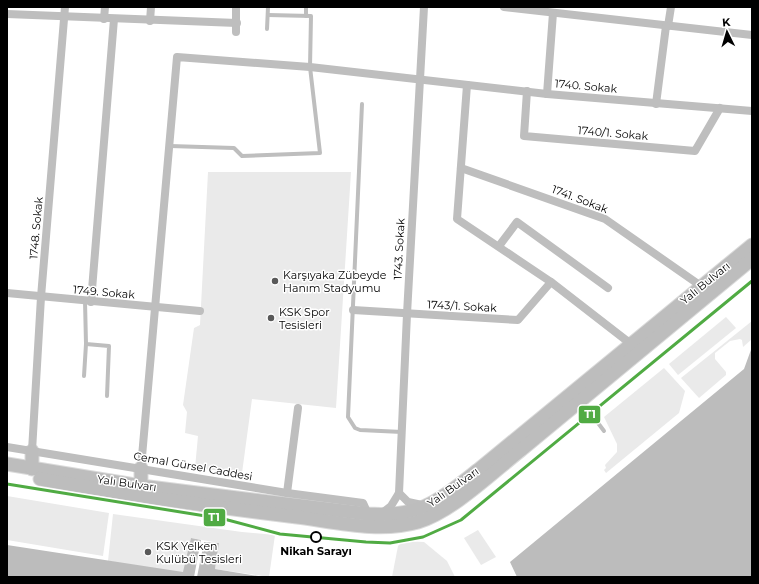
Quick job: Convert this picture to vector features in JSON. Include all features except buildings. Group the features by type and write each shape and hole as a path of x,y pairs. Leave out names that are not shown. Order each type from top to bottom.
{"main road":[{"name":"Yalı Bulvarı","path":"7,464 141,486 286,498 374,515 418,511 434,503 478,470 752,245"},
{"name":"Yalı Bulvarı","path":"7,473 111,492 376,527 399,526 419,522 438,513 462,497 581,401 752,259"},
{"path":"32,451 32,468"},
{"path":"141,468 141,486"}],"street":[{"name":"1748. Sokak","path":"32,451 41,297 65,7"},
{"path":"104,19 105,7"},
{"path":"150,21 151,7"},
{"path":"236,7 236,32"},
{"name":"1743. Sokak","path":"399,493 419,80 424,7"},
{"path":"504,7 752,35"},
{"path":"656,104 671,7"},
{"path":"547,94 553,13"},
{"path":"7,14 150,21 237,23"},
{"path":"88,301 114,19"},
{"name":"1740. Sokak","path":"170,146 177,57 310,67 547,94 752,111"},
{"path":"467,85 457,219 551,282 631,344"},
{"name":"1740/1. Sokak","path":"527,91 524,136 671,149 694,151 720,108"},
{"path":"141,468 170,146"},
{"name":"1741. Sokak","path":"461,168 605,219 701,286"},
{"path":"499,246 517,222 608,288"},
{"name":"1743/1. Sokak","path":"353,310 518,320 551,282"},
{"name":"1749. Sokak","path":"7,293 200,310"},
{"path":"286,498 298,408"},
{"name":"Cemal Gürsel Caddesi","path":"7,447 141,468 286,498"},
{"path":"374,515 391,506 399,493 408,502 415,505 434,503"}],"lane":[{"path":"267,29 268,7"},
{"path":"306,7 306,16"},
{"path":"170,146 234,148 242,156 320,153 310,67 311,16 268,15"},
{"path":"362,104 348,417 355,428 360,430 402,432"},
{"path":"84,376 88,301"},
{"path":"86,344 109,346 107,396"},
{"path":"581,401 604,431"}],"shaded area":[{"name":"Karşıyaka Zübeyde Hanım Stadyumu","path":"208,172 351,172 336,408 252,399 242,473 195,468 198,436 185,433 187,412 183,405 194,328 200,325"},
{"path":"726,317 736,328 678,375 669,364"},
{"path":"752,321 752,339 743,347 742,340 740,339 730,341 715,353 715,359 726,372 726,375 699,398 681,378"},
{"path":"752,347 752,577 517,577 510,562 744,369"},
{"path":"664,368 685,391 679,413 606,473 604,470 606,468 605,465 617,452 617,444 604,417"},
{"path":"7,496 109,513 103,556 7,540"},
{"name":"KSK Yelken Kulübü Tesisleri","path":"113,514 242,532 275,535 269,577 215,569 219,543 191,538 184,573 108,561"},
{"path":"478,530 496,557 481,565 464,538"},
{"path":"191,538 201,540 194,577 7,577 7,545 183,572"},
{"path":"403,541 424,542 447,561 455,577 392,577 398,546"},
{"path":"204,542 219,543 215,569 264,577 197,577"}],"transit line":[{"name":"T1","path":"7,484 224,519 280,534 390,543 423,537 461,520 752,281"}],"place":[{"name":"Karşıyaka Zübeyde Hanım Stadyumu","path":"275,281"},
{"name":"KSK Spor Tesisleri","path":"271,318"},
{"name":"Nikah Sarayı","path":"316,537"},
{"name":"KSK Yelken Kulübü Tesisleri","path":"148,552"}]}
